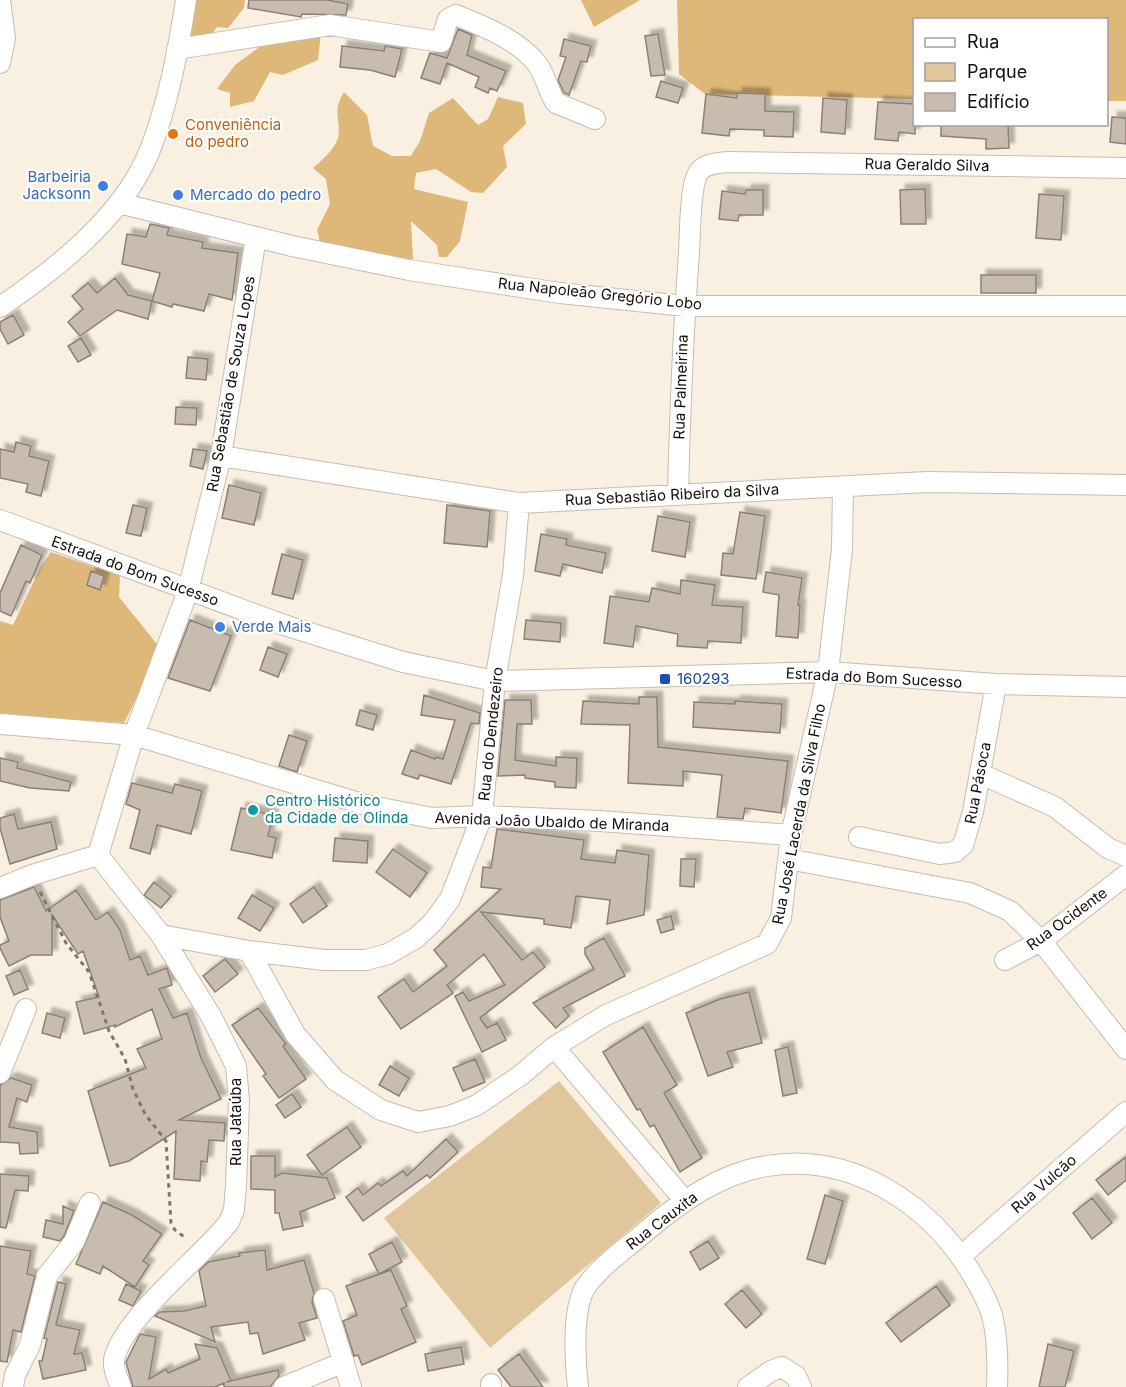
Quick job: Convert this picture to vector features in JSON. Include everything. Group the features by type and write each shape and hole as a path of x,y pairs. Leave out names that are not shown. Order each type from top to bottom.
{"street":[{"path":"0,0 5,39 0,63"},
{"path":"0,306 31,285 70,253 119,203 147,155 170,84 186,0"},
{"path":"177,48 330,25 441,42 448,19 456,15 486,27 526,53 544,75 556,103 595,119"},
{"name":"Rua Geraldo Silva","path":"729,162 1126,168"},
{"name":"Rua Palmeirina","path":"678,493 681,373 696,176 701,169 714,163 729,162"},
{"name":"Rua Napoleão Gregório Lobo","path":"119,203 256,237 409,270 560,293 685,306 1126,306"},
{"name":"Rua Sebastião de Souza Lopes","path":"98,855 134,735 188,591 221,456 256,237"},
{"name":"Rua Sebastião Ribeiro da Silva","path":"221,456 519,502 927,483 1126,486"},
{"name":"Rua José Lacerda da Silva Filho","path":"554,1047 606,1015 652,992 754,951 766,944 777,929 791,835 828,672 842,549 843,488"},
{"name":"Rua do Dendezeiro","path":"161,935 249,951 324,960 366,960 388,954 416,938 433,922 450,899 482,816 495,681 513,575 519,502"},
{"name":"Estrada do Bom Sucesso","path":"0,520 285,626 403,662 495,681 828,672 996,684 1125,688"},
{"name":"Rua Pásoca","path":"859,837 933,853 955,852 963,845 968,834 981,774 996,684"},
{"name":"Avenida João Ubaldo de Miranda","path":"0,724 134,735 366,805 432,818 482,816 600,820 791,835"},
{"path":"981,774 1055,807 1108,848 1126,856"},
{"path":"0,888 32,875 98,855"},
{"name":"Rua Jataúba","path":"98,855 161,935 211,1016 236,1065 239,1101 234,1210 229,1222 152,1303 123,1340 114,1360 121,1387"},
{"path":"788,859 970,892 1010,911 1041,941 1126,1049"},
{"name":"Rua Ocidente","path":"1005,960 1041,941 1126,875"},
{"path":"249,951 295,1034 312,1056 355,1095 399,1118 418,1122 436,1119 477,1105 521,1075 554,1047 685,1201"},
{"path":"0,1073 26,1010"},
{"name":"Rua Vulcão","path":"961,1256 1126,1112"},
{"name":"Rua Cauxita","path":"578,1387 577,1328 580,1303 585,1288 622,1251 685,1201 718,1182 767,1166 790,1164 827,1168 853,1174 908,1200 927,1217 961,1256 991,1313 996,1337 997,1387"},
{"path":"13,1387 15,1375 30,1345 47,1276 74,1242 86,1220 90,1203"},
{"path":"324,1299 351,1387"},
{"path":"284,1387 344,1362"},
{"path":"748,1387 771,1371 782,1367 796,1376 801,1387"}],"path":[{"path":"32,875 66,943 89,972 109,1031 125,1059 133,1089 145,1114 166,1141 171,1223 175,1230 203,1250"}],"green space":[{"path":"559,1081 661,1203 490,1348 384,1218"}],"shaded area":[{"path":"190,0 245,0 244,8 228,28 217,27 212,34 182,44"},
{"path":"581,0 640,0 594,27"},
{"path":"677,0 1126,0 1126,101 1108,101 1108,18 913,18 913,99 705,94 679,74"},
{"path":"321,32 318,60 283,75 270,72 254,101 230,107 230,93 217,89 235,65 258,48 257,41"},
{"path":"344,92 367,115 373,146 392,156 411,156 420,141 429,113 453,98 478,125 488,119 498,97 523,103 526,124 503,146 507,167 483,193 471,192 436,169 416,173 414,189 468,202 460,241 447,257 439,257 437,245 411,221 413,259 377,264 351,248 321,246 317,230 330,204 326,179 313,168 331,151 338,138 337,111"},
{"path":"51,552 120,576 119,597 157,644 143,685 124,723 0,714 0,621 13,625 41,566"}],"building":[{"path":"249,0 328,0 348,4 346,15 302,14 301,17 248,8"},
{"path":"458,29 472,35 467,55 506,71 497,91 490,88 488,93 475,87 479,77 447,63 440,84 421,78 430,53 447,58"},
{"path":"658,34 665,75 651,76 645,36"},
{"path":"564,39 591,46 587,62 581,61 569,95 564,93 558,80 566,57 560,56"},
{"path":"342,46 384,51 385,46 402,49 395,77 370,70 340,67"},
{"path":"661,81 683,88 678,103 656,97"},
{"path":"737,93 765,94 765,111 794,112 793,137 764,136 764,130 730,129 729,136 702,133 706,94 737,98"},
{"path":"823,98 847,100 845,134 821,132"},
{"path":"878,102 913,104 915,134 899,132 898,141 875,139"},
{"path":"1112,117 1126,118 1126,144 1110,142"},
{"path":"941,126 1008,126 1009,148 986,149 986,139 941,136"},
{"path":"925,189 926,224 901,224 900,190"},
{"path":"746,190 763,190 763,215 739,215 738,221 719,219 722,191 745,194"},
{"path":"1039,194 1064,196 1061,240 1036,238"},
{"path":"150,224 169,228 167,235 203,242 202,248 238,253 232,300 209,294 204,311 173,304 172,307 152,301 160,273 122,264 127,234 146,237"},
{"path":"981,275 1036,275 1036,293 981,293"},
{"path":"115,278 128,295 152,301 148,319 117,310 80,336 68,322 83,309 72,296 88,283 97,293"},
{"path":"13,315 24,335 8,344 0,329 0,322"},
{"path":"81,338 91,355 78,362 68,346"},
{"path":"188,357 208,359 206,380 186,378"},
{"path":"176,407 197,408 196,425 175,424"},
{"path":"16,442 31,446 29,456 49,461 41,496 26,492 28,484 0,478 0,449 14,452"},
{"path":"193,449 207,451 203,469 190,466"},
{"path":"229,485 261,493 254,525 222,518"},
{"path":"133,505 147,508 141,536 126,533"},
{"path":"447,505 490,511 487,547 444,543"},
{"path":"740,512 765,516 756,579 721,575 723,553 733,554"},
{"path":"658,516 690,522 685,557 652,551"},
{"path":"541,534 567,539 566,545 606,553 602,573 563,564 560,576 535,571"},
{"path":"21,545 42,555 30,583 26,581 11,616 0,611 0,593"},
{"path":"282,554 303,560 293,599 272,594"},
{"path":"91,571 104,576 100,590 87,585"},
{"path":"766,572 802,578 798,605 800,605 798,638 776,636 779,595 763,592"},
{"path":"681,580 715,585 712,605 743,607 741,643 708,641 707,648 677,646 678,634 636,626 633,647 604,643 610,596 649,602 652,588 680,594"},
{"path":"190,620 231,636 210,691 168,678"},
{"path":"526,620 561,623 560,642 524,639"},
{"path":"268,647 287,654 278,677 260,670"},
{"path":"424,695 480,713 479,724 471,723 451,784 420,775 418,779 402,774 411,750 435,759 436,757 443,759 455,720 421,715"},
{"path":"639,697 657,697 658,747 788,761 781,813 745,808 743,819 717,817 722,775 683,771 683,786 628,783 630,725 581,724 583,701 639,704"},
{"path":"505,700 531,700 532,724 517,724 515,760 556,766 556,757 577,758 576,788 555,787 555,782 525,778 525,775 498,776"},
{"path":"735,701 782,704 780,733 693,727 694,702 735,704"},
{"path":"360,710 377,715 373,730 356,725"},
{"path":"289,735 307,741 297,772 279,766"},
{"path":"0,758 18,762 17,768 71,782 69,791 30,788 0,781"},
{"path":"132,783 172,793 175,784 202,791 191,834 157,825 150,854 130,848 140,810 126,804"},
{"path":"241,808 273,815 268,836 276,838 272,858 231,850"},
{"path":"14,814 18,829 51,822 57,849 10,864 0,828 0,818"},
{"path":"497,829 584,840 581,859 615,863 617,850 649,855 644,915 607,924 610,900 576,896 571,928 544,924 544,919 481,912 522,960 533,952 545,967 480,1018 487,1028 497,1023 506,1040 482,1052 455,996 463,992 469,1001 505,985 484,954 447,985 453,993 401,1029 378,997 404,979 413,992 447,966 434,950 501,889 481,887 483,867 491,868"},
{"path":"335,838 368,841 367,863 333,861"},
{"path":"393,849 427,873 410,897 376,872"},
{"path":"681,859 696,859 694,887 680,886"},
{"path":"154,882 171,896 161,908 144,895"},
{"path":"34,887 46,911 76,890 96,920 108,912 120,930 130,960 140,956 148,975 167,968 172,985 159,989 173,1018 187,1013 201,1058 221,1099 179,1120 225,1123 224,1141 209,1140 207,1162 201,1161 200,1181 174,1179 176,1131 129,1161 110,1166 88,1091 146,1068 137,1049 162,1039 152,1009 115,1027 115,1025 84,1034 76,1002 99,997 83,951 78,954 52,915 52,955 31,955 9,966 0,948 0,945 9,941 0,917 0,900"},
{"path":"314,887 327,906 303,923 290,904"},
{"path":"252,895 274,908 260,931 238,918"},
{"path":"671,916 674,929 661,933 657,920"},
{"path":"604,938 625,976 563,1008 569,1016 556,1028 533,1003 594,969 585,954 585,948"},
{"path":"225,959 238,974 215,992 203,976"},
{"path":"20,970 28,989 14,995 6,976"},
{"path":"749,992 762,1043 727,1052 733,1067 708,1076 686,1013 720,999"},
{"path":"258,1008 286,1044 283,1046 306,1079 279,1098 263,1076 266,1074 232,1025"},
{"path":"47,1013 65,1018 60,1038 42,1033"},
{"path":"643,1027 677,1085 664,1093 702,1158 680,1172 654,1125 650,1127 640,1109 637,1110 603,1052"},
{"path":"788,1047 797,1093 783,1096 775,1050"},
{"path":"475,1059 485,1082 463,1091 453,1068"},
{"path":"390,1066 409,1078 399,1096 379,1085"},
{"path":"11,1078 32,1085 27,1102 17,1098 9,1127 37,1132 38,1153 20,1154 19,1143 0,1142 0,1085"},
{"path":"292,1094 301,1107 285,1118 276,1105"},
{"path":"347,1127 361,1147 322,1175 307,1155"},
{"path":"446,1139 458,1152 430,1178 427,1175 363,1221 346,1197 358,1188 363,1195 378,1183 381,1186 403,1171 407,1176"},
{"path":"251,1156 275,1156 275,1177 282,1173 327,1178 335,1198 300,1212 303,1226 283,1230 279,1213 275,1213 275,1190 251,1189"},
{"path":"1126,1157 1126,1180 1108,1195 1096,1180"},
{"path":"0,1174 29,1176 28,1191 15,1190 6,1228 0,1227"},
{"path":"825,1195 843,1201 825,1264 807,1259"},
{"path":"1092,1198 1112,1223 1092,1239 1073,1213"},
{"path":"103,1202 132,1215 162,1234 143,1261 149,1265 135,1287 103,1266 100,1274 76,1264"},
{"path":"63,1206 74,1211 64,1236 60,1241 43,1237 46,1220 63,1224"},
{"path":"708,1241 719,1258 700,1270 690,1252"},
{"path":"392,1242 402,1262 379,1274 369,1254"},
{"path":"0,1246 31,1251 27,1274 35,1276 21,1332 13,1330 7,1362 0,1361"},
{"path":"265,1250 267,1270 304,1260 314,1293 312,1302 317,1318 299,1323 305,1340 263,1354 258,1333 250,1334 248,1322 211,1327 215,1342 155,1316 159,1312 184,1311 206,1306 199,1271 208,1262 240,1256 239,1253"},
{"path":"391,1270 407,1306 401,1309 416,1342 362,1365 358,1355 354,1356 343,1321 357,1315 346,1286"},
{"path":"58,1282 66,1284 56,1325 80,1330 74,1354 82,1353 86,1370 43,1379 39,1361 42,1361 47,1339 44,1338"},
{"path":"126,1284 141,1291 133,1306 119,1300"},
{"path":"936,1286 950,1305 901,1342 886,1323"},
{"path":"742,1290 762,1314 746,1328 725,1304"},
{"path":"140,1334 156,1337 149,1379 166,1369 168,1373 200,1359 195,1344 217,1348 231,1381 278,1370 279,1376 270,1387 224,1387 224,1383 215,1387 133,1387 126,1362"},
{"path":"1048,1344 1074,1351 1065,1387 1039,1387"},
{"path":"461,1347 464,1364 428,1371 425,1354"},
{"path":"519,1354 543,1387 511,1387 498,1370"}],"place":[{"name":"Conveniência do pedro","path":"173,134"},
{"name":"Barbeiria Jacksonn","path":"103,186"},
{"name":"Mercado do pedro","path":"178,195"},
{"name":"Verde Mais","path":"220,627"},
{"name":"160293","path":"665,679"},
{"name":"Centro Histórico da Cidade de Olinda","path":"253,810"}]}
